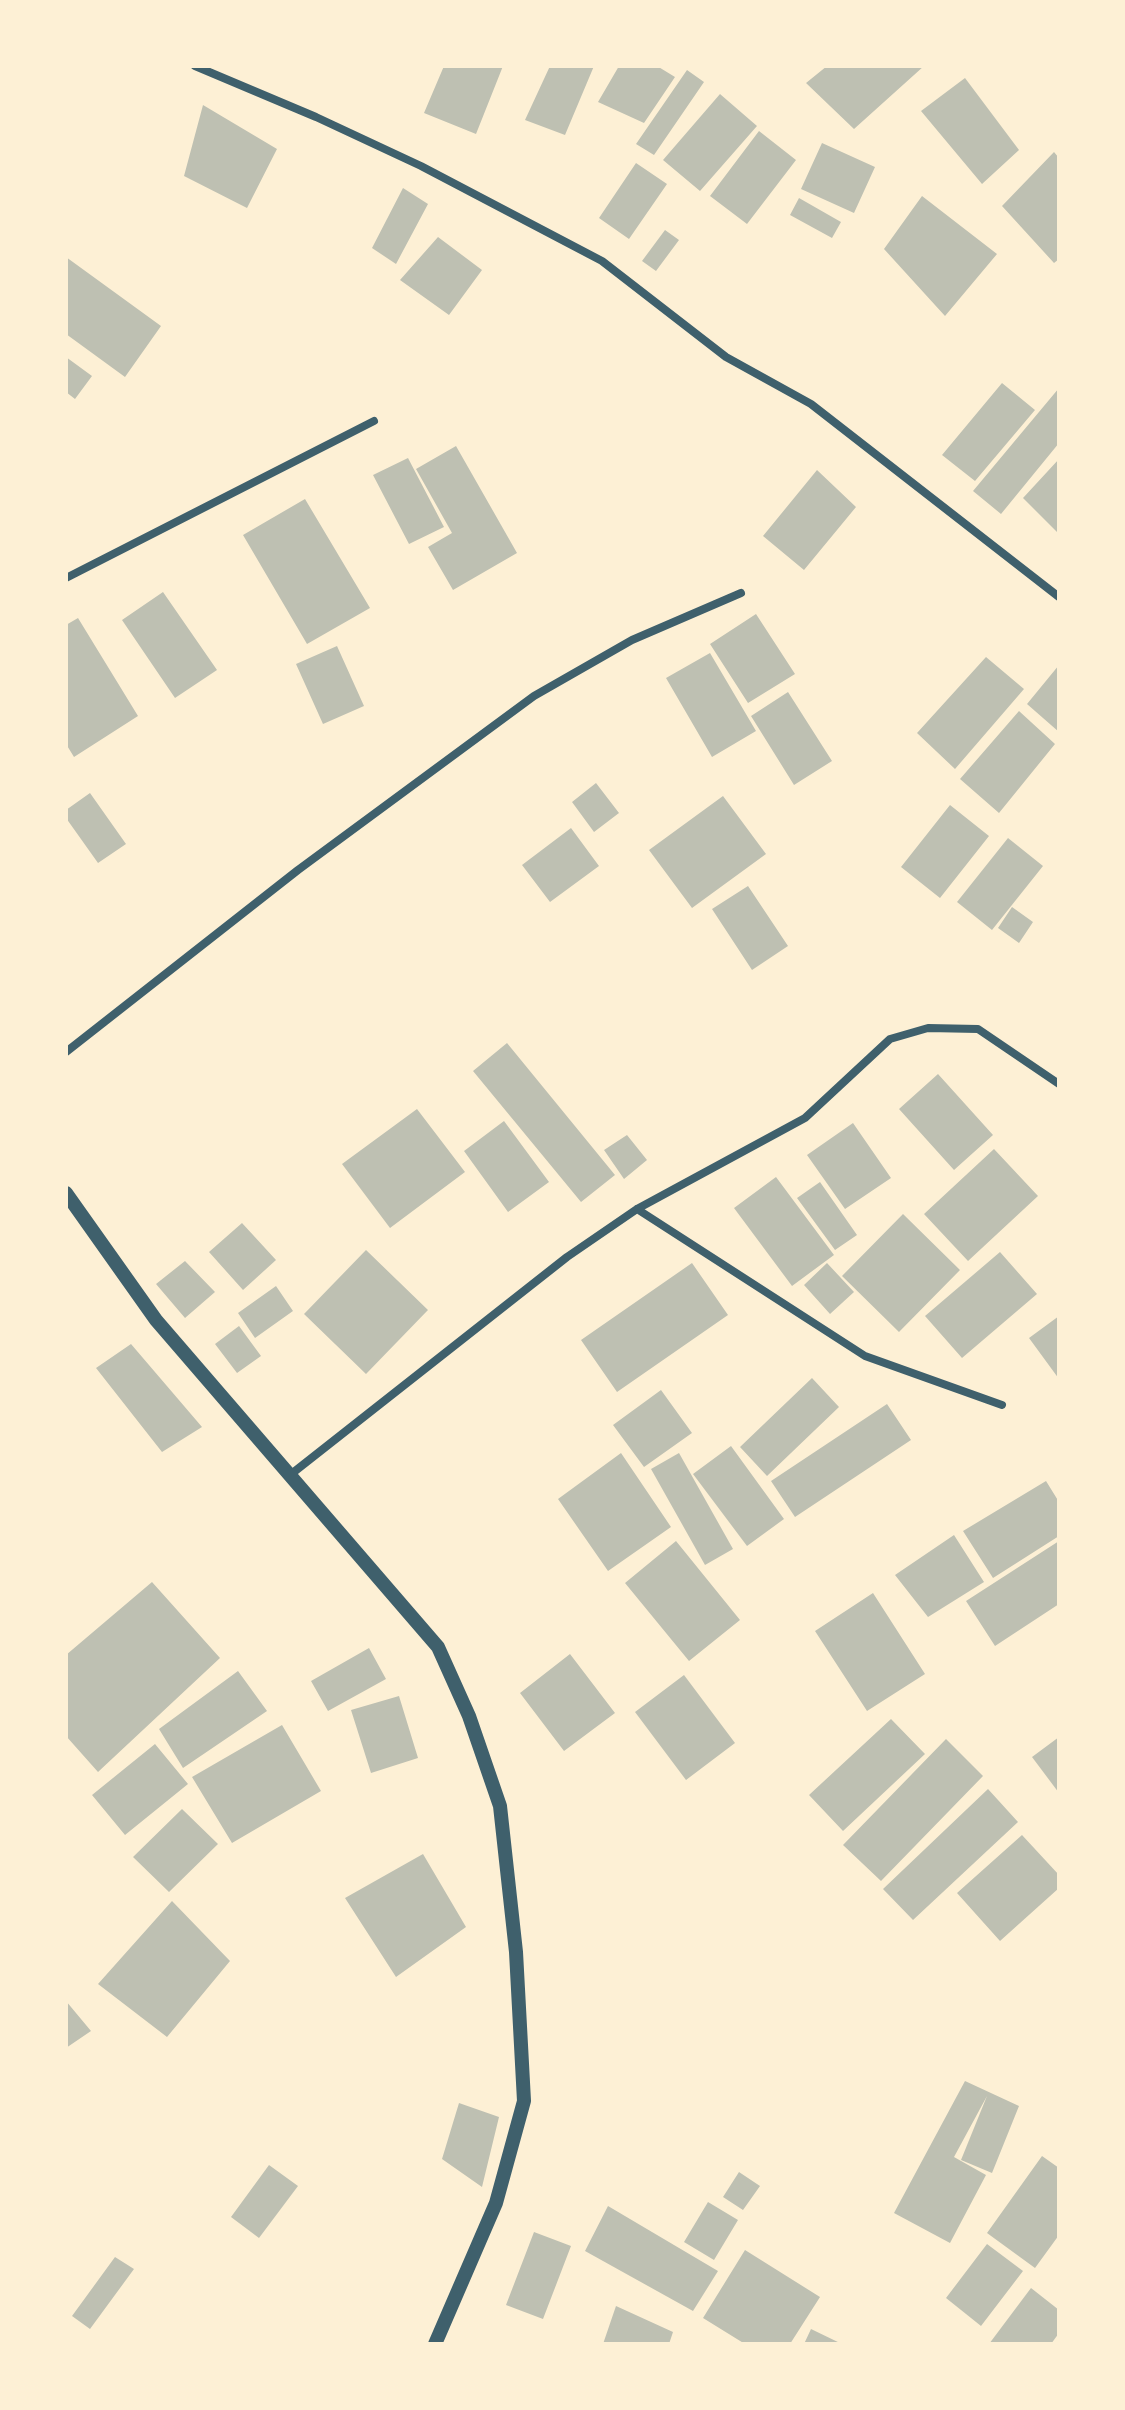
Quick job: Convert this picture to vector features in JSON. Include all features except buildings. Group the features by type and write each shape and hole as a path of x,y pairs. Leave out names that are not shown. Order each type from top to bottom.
{"street":[{"path":"195,66 421,166 602,261 726,357 811,404 1059,597"},
{"path":"66,578 374,421"},
{"path":"66,1052 298,870 534,696 632,640 741,593"},
{"path":"290,1475 567,1257 637,1209 805,1118 890,1039 928,1028 978,1029 1059,1084"},
{"path":"66,1193 156,1320 438,1647 469,1716 500,1806 516,1952 524,2101 496,2203 435,2344"},
{"path":"637,1209 865,1356 1002,1405"}]}
